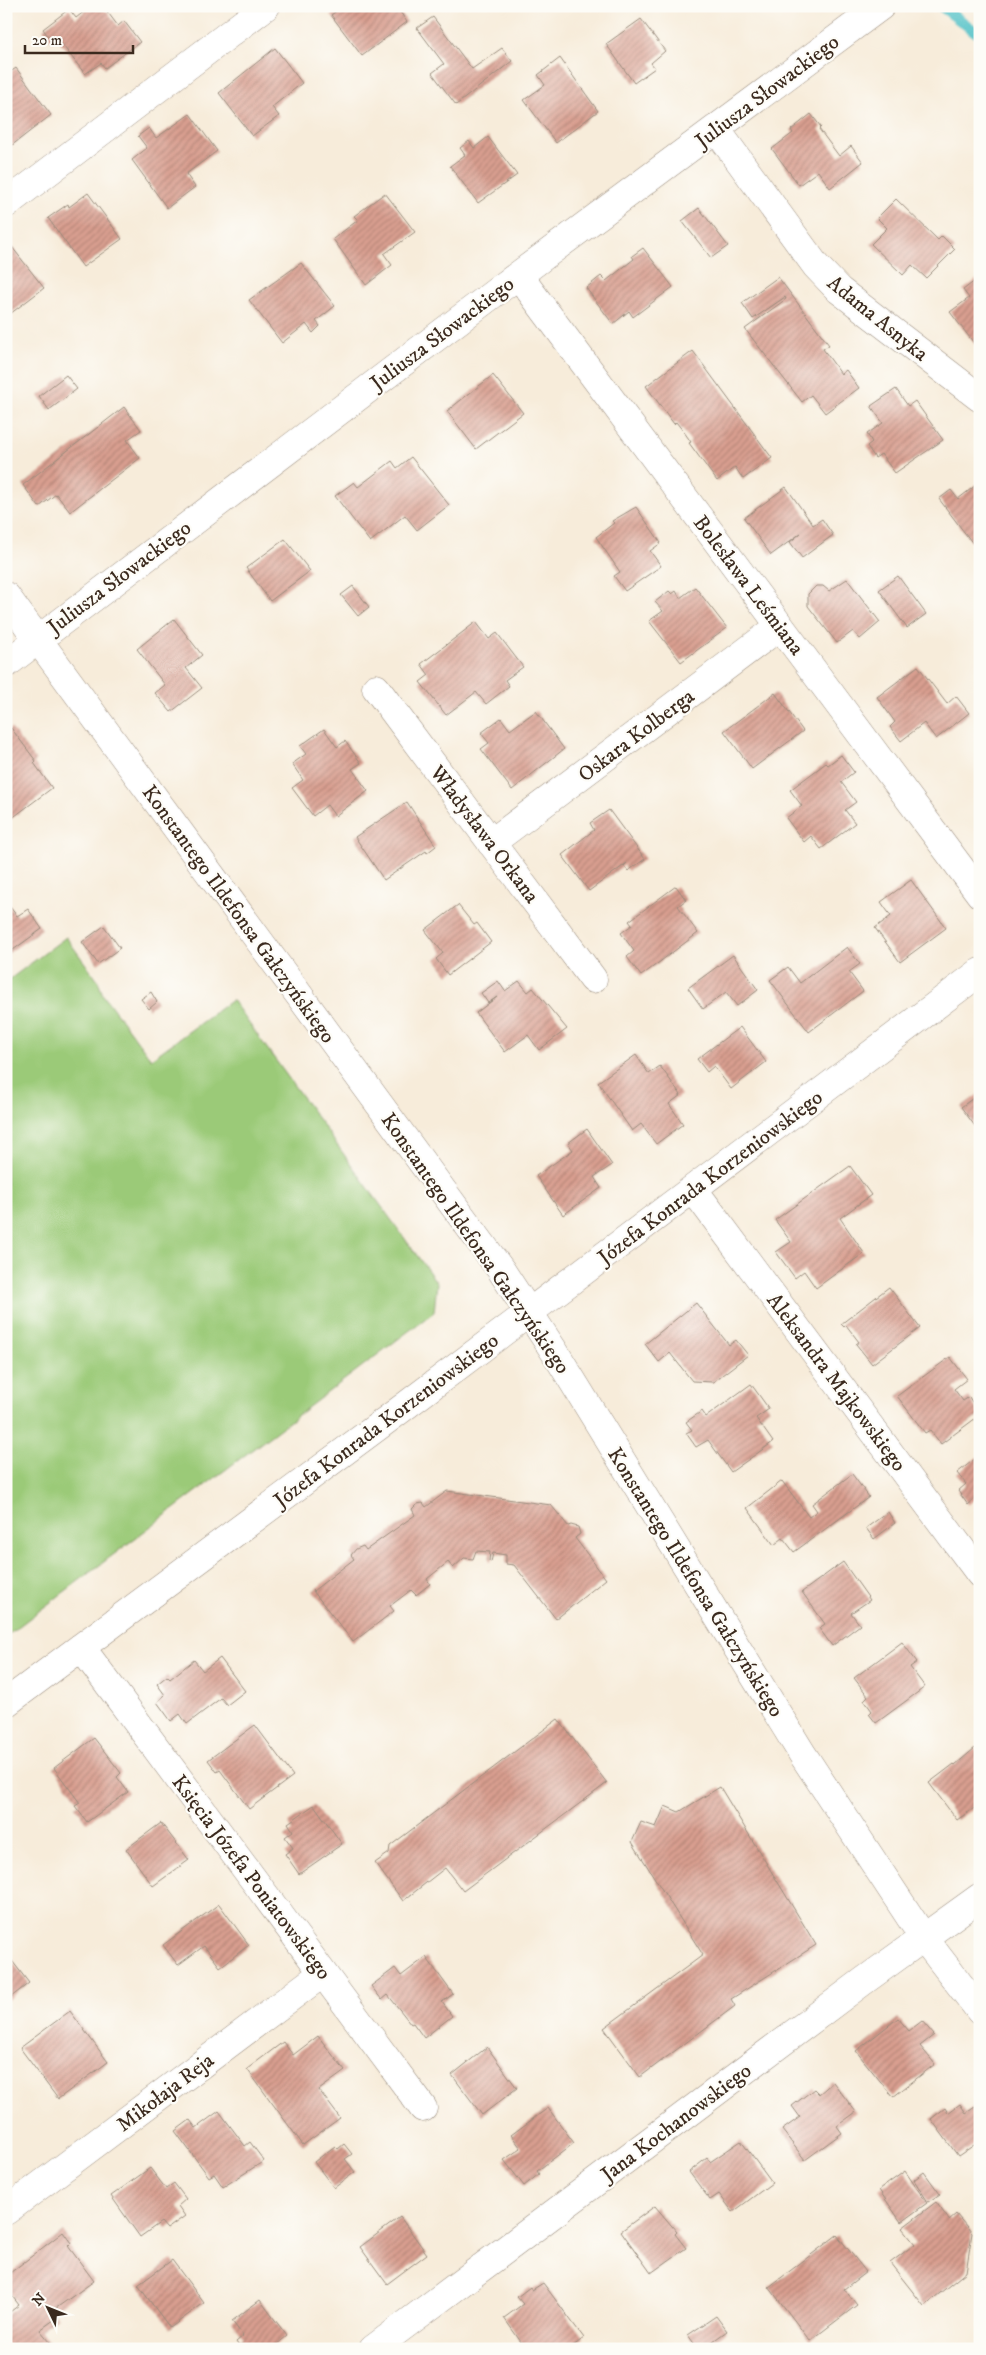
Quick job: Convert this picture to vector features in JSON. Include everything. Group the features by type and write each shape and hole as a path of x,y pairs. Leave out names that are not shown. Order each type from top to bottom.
{"street":[{"path":"6,204 266,6"},
{"name":"Juliusza Słowackiego","path":"6,664 519,276 881,6"},
{"name":"Adama Asnyka","path":"716,129 816,266 839,290 980,398"},
{"name":"Bolesława Leśmiana","path":"519,276 980,894"},
{"name":"Konstantego Ildefonsa Gałczyńskiego","path":"6,596 501,1270 803,1755 923,1937 980,2011"},
{"name":"Oskara Kolberga","path":"492,843 780,626"},
{"name":"Władysława Orkana","path":"376,688 594,979"},
{"name":"Józefa Konrada Korzeniowskiego","path":"6,1703 977,980"},
{"name":"Aleksandra Majkowskiego","path":"694,1190 980,1574"},
{"name":"Księcia Józefa Poniatowskiego","path":"80,1647 423,2108"},
{"name":"Jana Kochanowskiego","path":"373,2349 923,1937 980,1897"},
{"name":"Mikołaja Reja","path":"6,2211 323,1973"}],"green space":[{"path":"66,937 98,981 103,995 151,1059 232,1000 437,1283 434,1312 6,1636 6,982"}],"building":[{"path":"91,6 103,6 118,26 124,21 140,42 105,68 101,63 85,74 57,38 52,42 43,29 69,9 76,18"},
{"path":"343,6 396,6 407,22 362,56 331,15"},
{"path":"433,17 472,69 502,48 512,61 456,105 432,73 444,64 417,28"},
{"path":"641,19 665,51 651,63 655,68 634,83 606,44"},
{"path":"275,48 302,83 272,107 279,116 252,136 219,93"},
{"path":"560,58 598,111 556,143 524,100 545,85 538,75"},
{"path":"16,68 51,115 11,146 6,140 6,75"},
{"path":"190,114 217,151 186,174 195,187 167,208 132,160 147,148 138,136 149,128 156,138"},
{"path":"811,114 821,127 819,129 839,156 851,146 863,162 830,188 818,171 799,185 772,149 793,133 791,130"},
{"path":"488,137 517,175 478,203 450,166 465,155 460,148 469,141 474,148"},
{"path":"88,193 122,239 83,267 48,218 68,204 69,207"},
{"path":"385,193 415,232 384,254 392,265 366,285 333,239 358,220 354,216"},
{"path":"896,199 938,240 942,236 955,249 926,278 912,265 903,275 871,244 887,228 877,218"},
{"path":"699,208 728,246 711,258 682,221"},
{"path":"12,247 44,288 6,317 6,252"},
{"path":"643,248 673,287 633,317 629,311 613,324 586,288 601,276 606,281 634,259 632,256"},
{"path":"301,263 335,306 316,321 320,326 313,333 306,324 282,343 249,300"},
{"path":"778,277 829,345 823,349 841,374 846,370 859,388 825,413 811,395 802,402 745,329 786,299 785,297 753,319 742,303"},
{"path":"980,277 980,351 950,312 969,298 963,290"},
{"path":"693,351 772,458 743,479 735,467 717,481 689,443 691,442 684,432 676,422 674,424 646,386"},
{"path":"66,375 77,389 49,410 39,396"},
{"path":"493,375 523,413 476,449 447,411"},
{"path":"896,389 908,406 915,401 943,440 895,473 881,454 875,458 867,446 872,442 867,434 883,423 871,406"},
{"path":"124,407 141,430 127,440 140,458 70,512 56,494 39,507 23,485"},
{"path":"411,457 449,505 417,530 405,515 370,542 335,496 354,482 358,487 392,461 397,468"},
{"path":"980,482 980,541 974,545 939,499 951,490 958,499"},
{"path":"786,487 813,525 822,519 833,535 802,558 790,542 801,533 771,555 744,518"},
{"path":"636,507 661,543 650,551 661,566 625,591 614,576 620,572 596,537 614,523 612,521"},
{"path":"285,539 310,571 270,601 246,568"},
{"path":"898,576 926,614 907,628 879,590"},
{"path":"847,579 880,622 860,639 853,631 837,643 808,606 808,594 816,586 823,586 829,591"},
{"path":"353,586 369,607 358,616 341,595"},
{"path":"695,587 727,628 681,662 649,621 663,611 655,602 669,591 672,594 676,591 680,598"},
{"path":"174,619 202,655 186,668 202,688 171,712 155,693 165,685 137,649"},
{"path":"476,622 489,639 497,633 523,667 505,680 509,686 486,704 476,692 446,715 420,682 429,675 421,664"},
{"path":"918,666 947,704 956,696 969,713 936,739 924,723 901,741 890,727 895,722 877,697"},
{"path":"775,693 803,731 752,769 724,731"},
{"path":"536,711 564,749 512,790 481,749 489,743 481,733 501,718 510,730"},
{"path":"11,728 36,761 34,763 52,788 7,822 6,732"},
{"path":"324,729 337,747 345,741 361,763 352,769 368,791 335,816 327,805 313,816 292,788 303,780 292,764 306,754 300,746"},
{"path":"841,755 854,772 841,782 856,802 845,810 855,823 821,849 811,836 804,842 786,818 802,806 790,790 826,763 828,765"},
{"path":"407,802 436,846 384,880 355,837"},
{"path":"609,810 645,859 628,871 624,866 627,863 589,891 562,855 594,830 590,823"},
{"path":"911,880 946,928 900,962 875,928 891,916 881,902"},
{"path":"676,886 686,900 678,906 698,933 641,976 627,957 634,951 621,933 632,925 629,921"},
{"path":"6,902 17,916 28,909 42,929 6,955"},
{"path":"458,905 474,925 477,923 491,942 448,975 436,959 443,953 425,930"},
{"path":"104,926 120,948 98,964 82,942"},
{"path":"847,947 860,964 849,972 863,991 809,1032 770,980 788,967 800,983"},
{"path":"733,955 758,990 737,1006 726,992 703,1009 688,988"},
{"path":"498,981 505,991 519,981 528,992 533,988 567,1029 539,1050 528,1035 505,1052 476,1013 497,997 488,1003 481,993"},
{"path":"151,992 157,1002 149,1009 141,999"},
{"path":"740,1027 766,1062 731,1089 714,1066 707,1072 697,1059"},
{"path":"636,1055 649,1074 660,1066 681,1095 669,1104 683,1124 656,1144 641,1124 632,1131 598,1082"},
{"path":"980,1093 980,1133 961,1107"},
{"path":"587,1129 612,1165 594,1177 601,1188 563,1215 536,1176 573,1150 568,1143"},
{"path":"850,1166 871,1195 840,1218 864,1253 816,1288 804,1271 795,1278 776,1252 791,1242 775,1220"},
{"path":"889,1287 920,1328 872,1364 856,1344 859,1342 846,1325 844,1327 841,1324"},
{"path":"696,1303 729,1345 736,1340 748,1355 713,1382 692,1381 670,1353 659,1362 645,1344"},
{"path":"950,1357 967,1379 954,1389 963,1401 969,1397 980,1415 941,1444 930,1430 925,1433 897,1396"},
{"path":"751,1384 769,1409 756,1418 773,1442 731,1472 708,1440 696,1447 686,1433 692,1430 686,1422 702,1411 706,1417"},
{"path":"980,1455 980,1506 975,1499 968,1505 958,1491 966,1484 957,1473"},
{"path":"852,1474 869,1497 794,1552 783,1538 774,1545 747,1508 782,1481 809,1517 817,1511 812,1504"},
{"path":"447,1491 551,1505 568,1526 578,1527 580,1534 575,1538 606,1579 556,1619 514,1565 506,1564 506,1555 493,1553 491,1562 489,1561 490,1552 476,1551 473,1559 464,1558 453,1568 448,1562 427,1579 430,1584 416,1595 411,1590 390,1606 394,1611 353,1642 313,1591 354,1559 351,1555 356,1549 363,1546 366,1550 415,1515 412,1509 417,1504 423,1503 426,1507"},
{"path":"888,1512 895,1523 874,1539 866,1528"},
{"path":"843,1562 870,1600 851,1613 860,1625 832,1646 819,1628 825,1624 802,1592"},
{"path":"902,1642 917,1662 910,1667 925,1687 876,1723 869,1714 872,1711 864,1700 868,1696 854,1678"},
{"path":"220,1658 245,1691 227,1705 221,1698 187,1724 180,1714 171,1721 157,1702 165,1695 157,1684 167,1676 170,1679 194,1660 203,1671"},
{"path":"558,1719 607,1783 463,1891 445,1868 403,1901 375,1863 389,1853 390,1846"},
{"path":"255,1725 293,1776 249,1809 220,1770 217,1772 208,1760"},
{"path":"94,1738 121,1773 117,1777 128,1792 87,1822 75,1806 80,1803 54,1768"},
{"path":"975,1748 980,1753 980,1804 957,1820 929,1783"},
{"path":"720,1787 816,1945 731,1999 735,2006 640,2077 604,2028 703,1955 632,1842 641,1822 656,1827 665,1806 679,1812"},
{"path":"314,1805 342,1844 299,1874 285,1854 293,1848 285,1837 293,1831 288,1823"},
{"path":"161,1823 189,1860 153,1886 126,1849"},
{"path":"219,1904 249,1945 220,1967 204,1946 178,1965 163,1945"},
{"path":"6,1953 29,1983 6,2001"},
{"path":"426,1957 453,1994 442,2002 452,2016 424,2038 388,1995 382,2000 371,1986 395,1968 401,1976"},
{"path":"70,2011 108,2062 58,2099 20,2048"},
{"path":"898,2018 909,2031 922,2021 934,2035 920,2046 935,2064 893,2097 856,2051"},
{"path":"318,2036 345,2071 319,2090 340,2118 303,2145 247,2069 283,2042 293,2055"},
{"path":"487,2047 517,2088 482,2115 452,2075"},
{"path":"833,2082 856,2112 837,2126 842,2133 805,2160 782,2130 800,2117 792,2106 814,2089 819,2094"},
{"path":"960,2104 966,2113 975,2107 980,2114 980,2141 958,2156 931,2119 945,2108 948,2113"},
{"path":"548,2108 574,2143 537,2171 539,2174 524,2186 504,2160 521,2148 511,2135"},
{"path":"219,2111 245,2146 250,2142 264,2161 223,2187 214,2174 209,2177 175,2131 190,2120 196,2128"},
{"path":"741,2141 772,2183 733,2212 719,2194 710,2200 689,2172 707,2158 710,2162"},
{"path":"344,2144 352,2154 345,2159 355,2172 334,2188 314,2162 335,2146 338,2149"},
{"path":"150,2168 166,2189 174,2183 186,2199 178,2206 185,2216 167,2229 161,2222 140,2237 111,2196"},
{"path":"905,2171 927,2203 901,2222 879,2190"},
{"path":"924,2172 940,2194 928,2202 914,2180"},
{"path":"936,2202 949,2220 956,2214 972,2233 966,2272 924,2306 890,2263 915,2244 902,2228"},
{"path":"655,2206 677,2232 675,2234 686,2248 651,2273 621,2231"},
{"path":"400,2217 427,2254 387,2284 360,2247"},
{"path":"63,2232 71,2243 68,2246 94,2281 52,2311 58,2317 40,2330 56,2349 6,2349 6,2315 19,2305 6,2288 6,2276"},
{"path":"837,2235 866,2272 844,2289 857,2305 810,2341 769,2287"},
{"path":"172,2260 204,2303 170,2328 138,2285"},
{"path":"543,2283 584,2338 569,2349 526,2349 504,2318 523,2304 517,2297 530,2287 532,2290"},
{"path":"260,2300 287,2336 271,2349 241,2349 236,2342 243,2336 232,2321"},
{"path":"716,2316 727,2331 702,2349 698,2349 688,2335"}],"waterway":[{"path":"941,6 980,35"}]}
